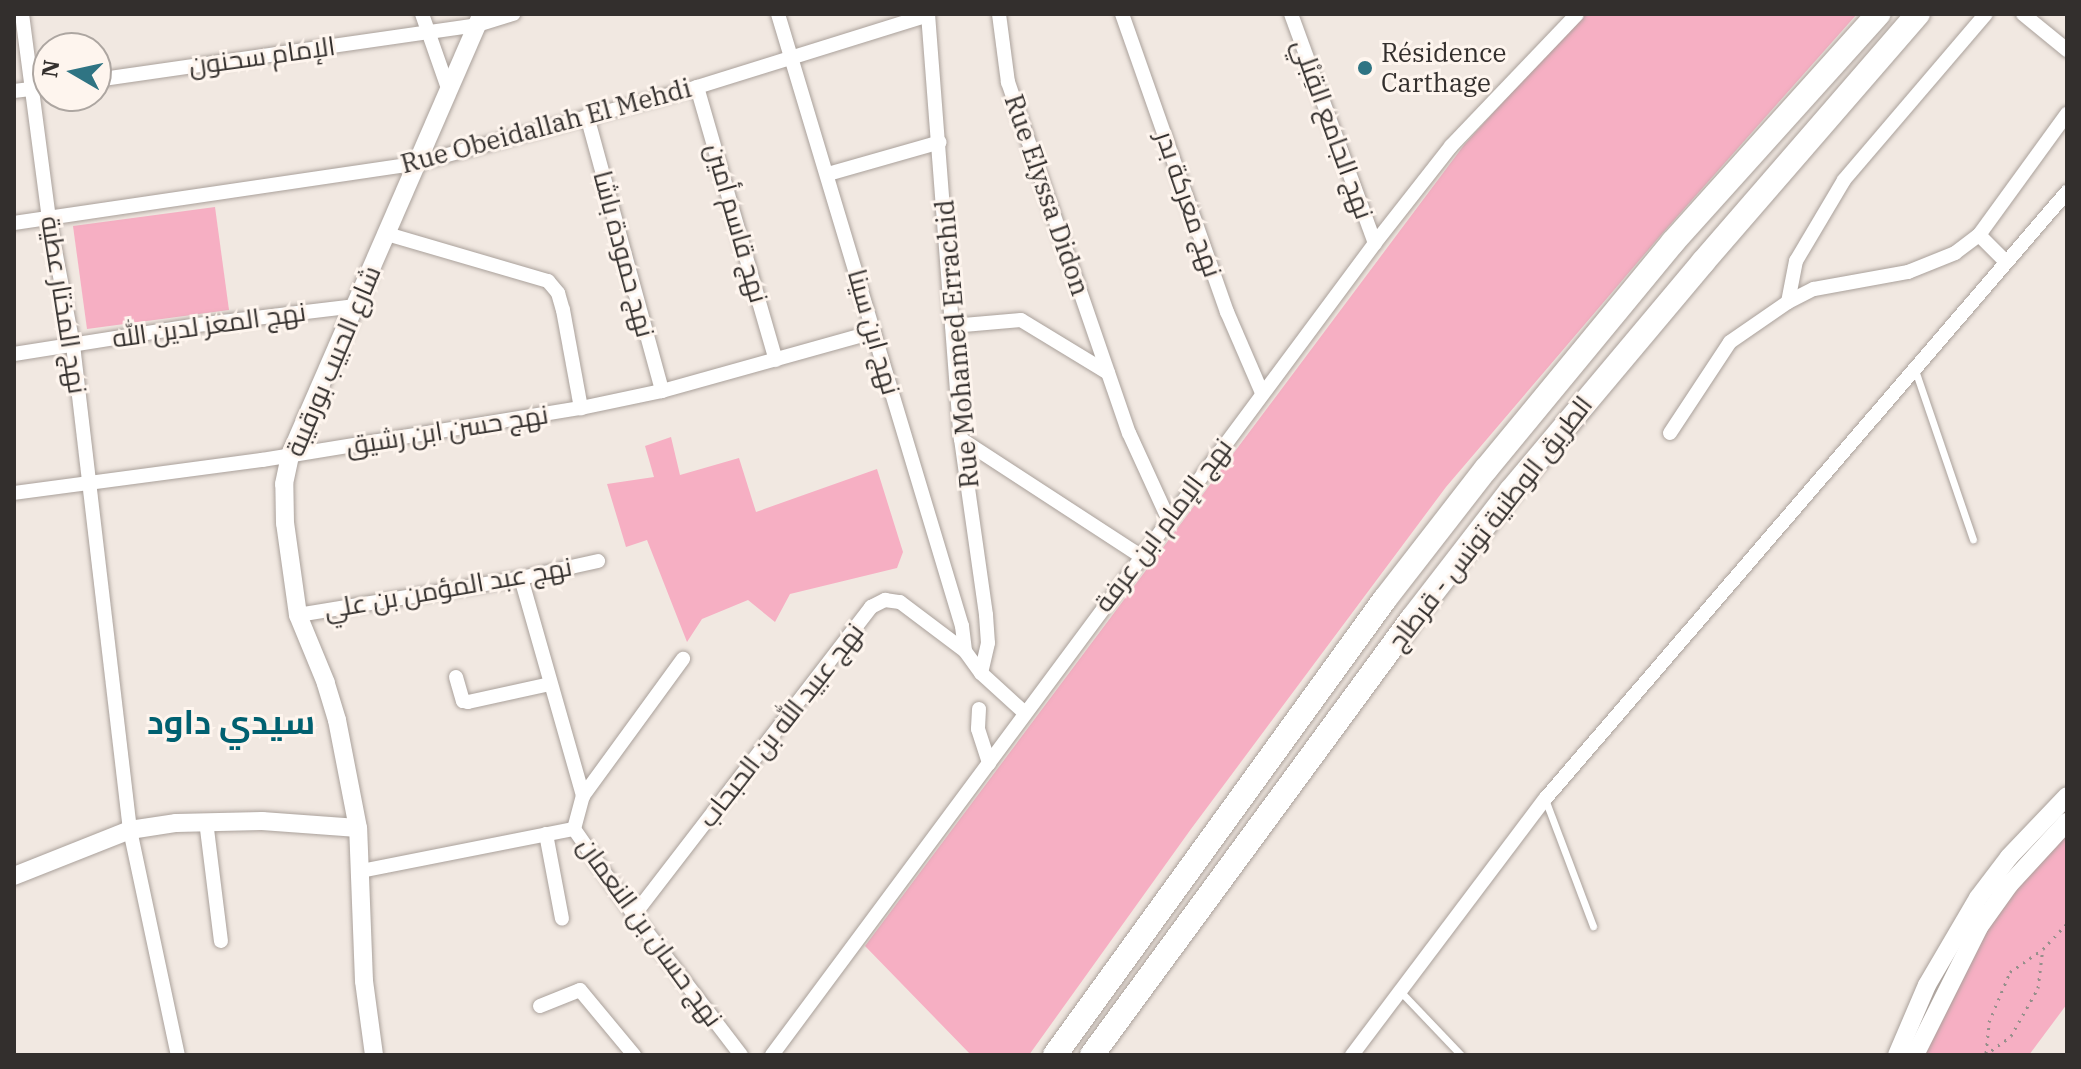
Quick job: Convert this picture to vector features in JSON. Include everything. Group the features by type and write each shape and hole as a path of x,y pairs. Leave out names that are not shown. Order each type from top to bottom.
{"highway":[{"name":"الطريق الوطنية تونس - قرطاج","path":"1055,1055 1385,599 1486,469 1673,242 1878,14"},
{"name":"الطريق الوطنية تونس - قرطاج","path":"1092,1055 1412,619 1511,491 1918,14"}],"street":[{"name":"نهج المختار عطية","path":"22,14 32,89"},
{"path":"422,14 449,91"},
{"name":"الإمام سحنون","path":"112,78 427,32 513,14"},
{"name":"نهج ابن سينا","path":"778,14 962,626 965,651"},
{"name":"Rue Obeidallah El Mehdi","path":"14,223 418,163 697,87 928,14"},
{"name":"Rue Mohamed Errachid","path":"928,14 961,439 986,615 988,643 981,673"},
{"name":"Rue Elyssa Didon","path":"999,14 1008,82 1129,433 1168,518"},
{"name":"نهج معركة بدر","path":"1122,14 1227,312 1262,393"},
{"name":"نهج الجامع القِبْلي","path":"1291,14 1375,243"},
{"name":"نهج الإمام ابن عرفة","path":"772,1055 1375,243 1451,146 1577,14"},
{"path":"1788,302 1796,261 1844,180 1986,14"},
{"path":"2023,14 2067,50"},
{"name":"شارع الحبيب بورقيبة","path":"374,1055 364,981 358,828 337,720 326,683 298,615 285,523 284,484 290,455 480,20"},
{"name":"نهج قاسم أمين","path":"697,87 776,360"},
{"path":"14,91 32,89"},
{"name":"نهج المختار عطية","path":"35,112 49,218 73,345 130,830"},
{"path":"1670,433 1730,342 1788,302 1814,289 1908,272 1955,253 1979,235 2067,114"},
{"name":"نهج حمودة باشا","path":"587,116 662,391"},
{"path":"828,174 940,142"},
{"path":"1352,1055 1545,799 2067,192"},
{"path":"387,234 548,281 561,302 581,408"},
{"path":"1979,235 2006,262"},
{"name":"نهج المعز لدين الله","path":"14,354 356,306"},
{"path":"952,326 1021,320 1108,373"},
{"name":"نهج حسن ابن رشيق","path":"14,493 89,480 290,455 581,408 662,391 874,332"},
{"path":"961,439 1142,557"},
{"name":"نهج عبد المؤمن بن علي","path":"298,615 521,578 598,561"},
{"path":"521,578 583,796"},
{"name":"نهج عبيد الله بن الحبحاب","path":"634,915 871,607 885,600 900,602 965,651 981,673 1025,713"},
{"path":"574,829 583,796 683,659"},
{"path":"456,677 463,701 468,702 550,684"},
{"path":"979,709 978,729 989,763"},
{"path":"1897,1055 1927,985 1978,898 2009,857 2067,796"},
{"path":"206,821 221,941"},
{"path":"14,876 130,830 206,821 358,828"},
{"path":"1915,1055 1979,927 2009,885 2067,822"},
{"name":"نهج حسان بن النعمان","path":"361,871 574,829 634,915 741,1055"},
{"path":"130,830 178,1055"},
{"path":"546,834 562,919"},
{"path":"540,1006 580,990 634,1055"}],"lane":[{"path":"1915,370 1973,539"},
{"path":"1545,799 1593,926"},
{"path":"1399,989 1461,1055"}],"path":[{"path":"1986,1054 1989,1022 2010,972 2043,949 2067,923"},
{"path":"1986,1054 2011,1036 2038,988 2043,949"}],"shaded area":[{"path":"1583,14 1857,14 1661,235 1446,487 1191,829 1029,1055 971,1055 865,946 1464,145"},
{"path":"215,207 229,310 87,329 73,226"},
{"path":"671,437 680,475 739,458 756,512 877,469 903,552 897,568 790,594 775,622 748,600 702,619 687,642 647,540 626,547 607,484 654,477 645,446"},
{"path":"2067,829 2067,1004 2029,1055 1923,1055 1987,924"}],"place":[{"name":"Résidence Carthage","path":"1365,68"}],"district":[{"name":"سيدي داود","path":"231,722"}]}
